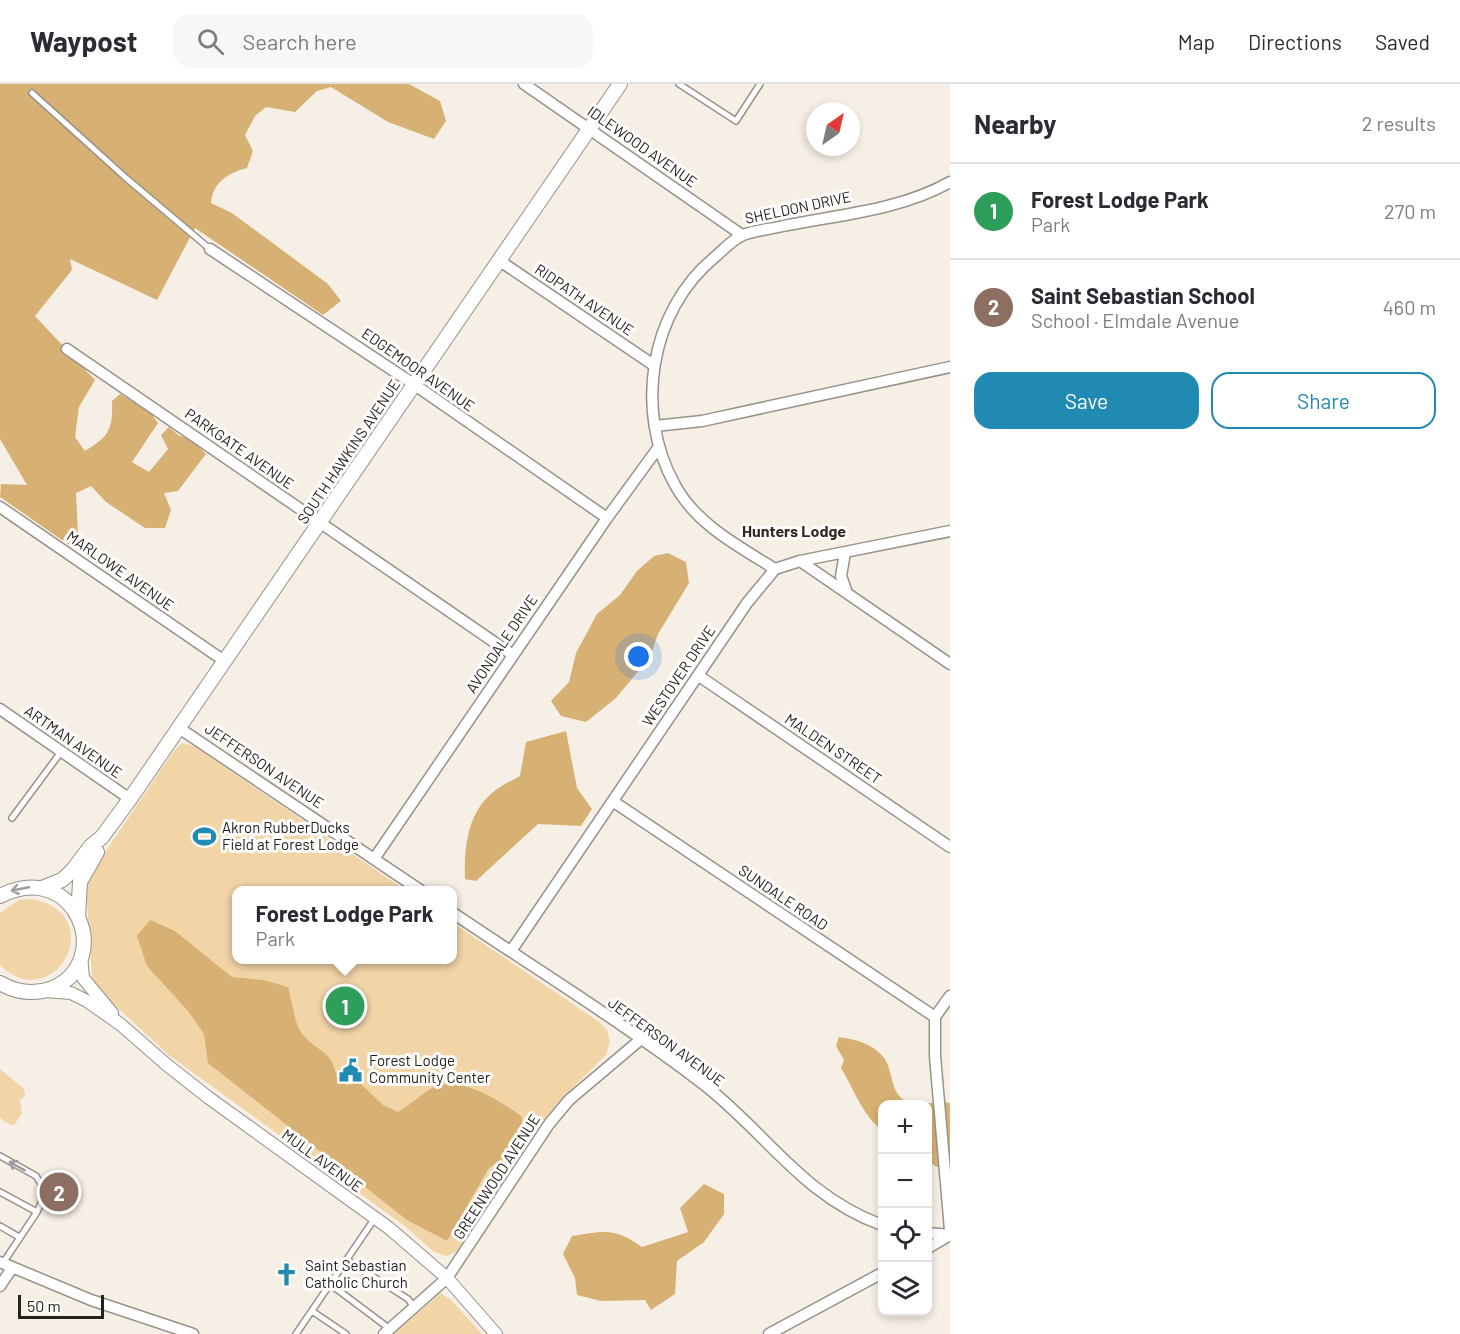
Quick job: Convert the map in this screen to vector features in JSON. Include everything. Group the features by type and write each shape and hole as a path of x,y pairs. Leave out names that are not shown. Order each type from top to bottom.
{"main road":[{"name":"SOUTH HAWKINS AVENUE","path":"42,888 62,880 102,837 130,800 621,84"},
{"name":"SOUTH HAWKINS AVENUE","path":"81,956 82,930 78,917 80,882 102,837"},
{"path":"0,896 20,888 42,888 64,898 78,917"},
{"path":"0,999 19,992 45,991 67,978 81,956"},
{"path":"0,983 19,992"}],"street":[{"name":"IDLEWOOD AVENUE","path":"524,84 742,235"},
{"name":"SHELDON DRIVE","path":"775,569 740,547 691,508 675,485 658,448 652,364 667,321 690,283 708,263 742,235 903,201 950,182"},
{"name":"EDGEMOOR AVENUE","path":"210,249 415,385 607,518"},
{"name":"RIDPATH AVENUE","path":"500,261 652,364"},
{"name":"PARKGATE AVENUE","path":"67,349 513,655"},
{"path":"655,426 702,421 950,367"},
{"name":"AVONDALE DRIVE","path":"374,859 607,518 658,448"},
{"name":"MARLOWE AVENUE","path":"0,507 224,660"},
{"path":"775,569 800,561 950,531"},
{"path":"845,553 841,576 847,594"},
{"path":"800,561 950,664"},
{"name":"WESTOVER DRIVE","path":"511,951 747,603 775,569"},
{"name":"MALDEN STREET","path":"699,676 950,847"},
{"name":"ARTMAN AVENUE","path":"0,710 130,800"},
{"name":"JEFFERSON AVENUE","path":"179,728 413,886"},
{"name":"SUNDALE ROAD","path":"614,802 935,1017"},
{"name":"JEFFERSON AVENUE","path":"457,916 703,1084 828,1199 859,1217 878,1224"},
{"name":"MULL AVENUE","path":"81,956 83,978 120,1024"},
{"name":"MULL AVENUE","path":"45,991 71,993 120,1024 175,1072 375,1218 447,1278 496,1334"},
{"path":"950,996 935,1017 935,1056 950,1233"},
{"name":"GREENWOOD AVENUE","path":"387,1332 447,1278 557,1114 588,1082 640,1040"},
{"path":"932,1233 950,1233"},
{"path":"932,1245 950,1233"},
{"path":"0,1286 5,1264 168,1331 193,1334"},
{"path":"769,1334 878,1275"}],"lane":[{"path":"680,84 736,121 760,84"},
{"path":"32,93 126,178 210,249"},
{"path":"12,818 61,752"},
{"path":"0,1156 36,1176 46,1192 37,1212 19,1237 5,1264"},
{"path":"0,1192 37,1212"},
{"path":"296,1334 375,1218"},
{"path":"0,1226 19,1237"},
{"path":"347,1260 408,1299 415,1308"},
{"path":"330,1284 387,1332"},
{"path":"312,1311 346,1334"}],"shaded area":[{"path":"0,84 409,84 440,101 446,121 434,139 388,122 331,87 317,91 295,112 266,107 255,116 245,135 253,151 247,168 228,176 215,189 211,203 232,213 328,284 341,301 323,315 195,228 157,300 70,259 72,270 35,316 95,380 79,407 75,437 85,451 99,441 110,426 112,401 120,394 149,411 158,423 132,462 149,472 168,449 161,435 169,427 178,435 192,440 206,454 178,491 164,493 171,510 165,528 145,528 106,502 91,486 76,493 78,535 72,547 0,497 1,484 27,485 0,439"},
{"path":"668,553 686,562 689,583 658,634 650,657 616,698 586,722 561,716 551,701 569,682 576,653 597,614 620,595 637,571 654,556"},
{"path":"566,731 577,788 592,809 581,826 538,824 476,881 465,879 467,844 477,811 498,788 520,776 526,742"},
{"path":"182,743 194,746 399,886 232,886 232,964 457,964 457,926 598,1021 607,1030 610,1042 606,1055 558,1102 537,1128 457,1251 447,1256 434,1252 406,1227 170,1056 98,990 92,977 86,886 90,874 174,751"},
{"path":"32,899 56,908 68,923 71,940 66,958 55,971 39,979 20,978 0,965 0,913 19,900"},
{"path":"150,920 175,931 232,977 263,980 288,987 301,1032 331,1061 337,1078 344,1078 346,1085 360,1083 383,1105 398,1112 434,1087 456,1084 492,1097 522,1117 520,1147 489,1168 447,1241 407,1220 208,1063 204,1034 188,1011 147,966 137,936"},
{"path":"839,1037 864,1043 880,1053 887,1063 896,1091 904,1100 878,1100 878,1126 863,1109 841,1068 844,1060 836,1046"},
{"path":"0,1069 24,1089 25,1096 20,1100 22,1113 15,1124 10,1125 0,1118"},
{"path":"932,1103 950,1103 950,1164 937,1167 932,1164"},
{"path":"704,1184 724,1194 724,1214 704,1242 677,1261 675,1294 651,1310 645,1300 601,1301 577,1295 575,1278 563,1254 572,1236 616,1233 642,1247 688,1232 680,1208"},
{"path":"441,1293 452,1301 482,1334 394,1334"}],"place":[{"name":"Akron RubberDucks Field at Forest Lodge","path":"204,837"},
{"name":"Forest Lodge Park","path":"345,1006"},
{"name":"Forest Lodge Community Center","path":"351,1070"},
{"name":"Saint Sebastian School","path":"59,1192"},
{"name":"Saint Sebastian Catholic Church","path":"287,1275"}],"district":[{"name":"Hunters Lodge","path":"794,531"}]}
